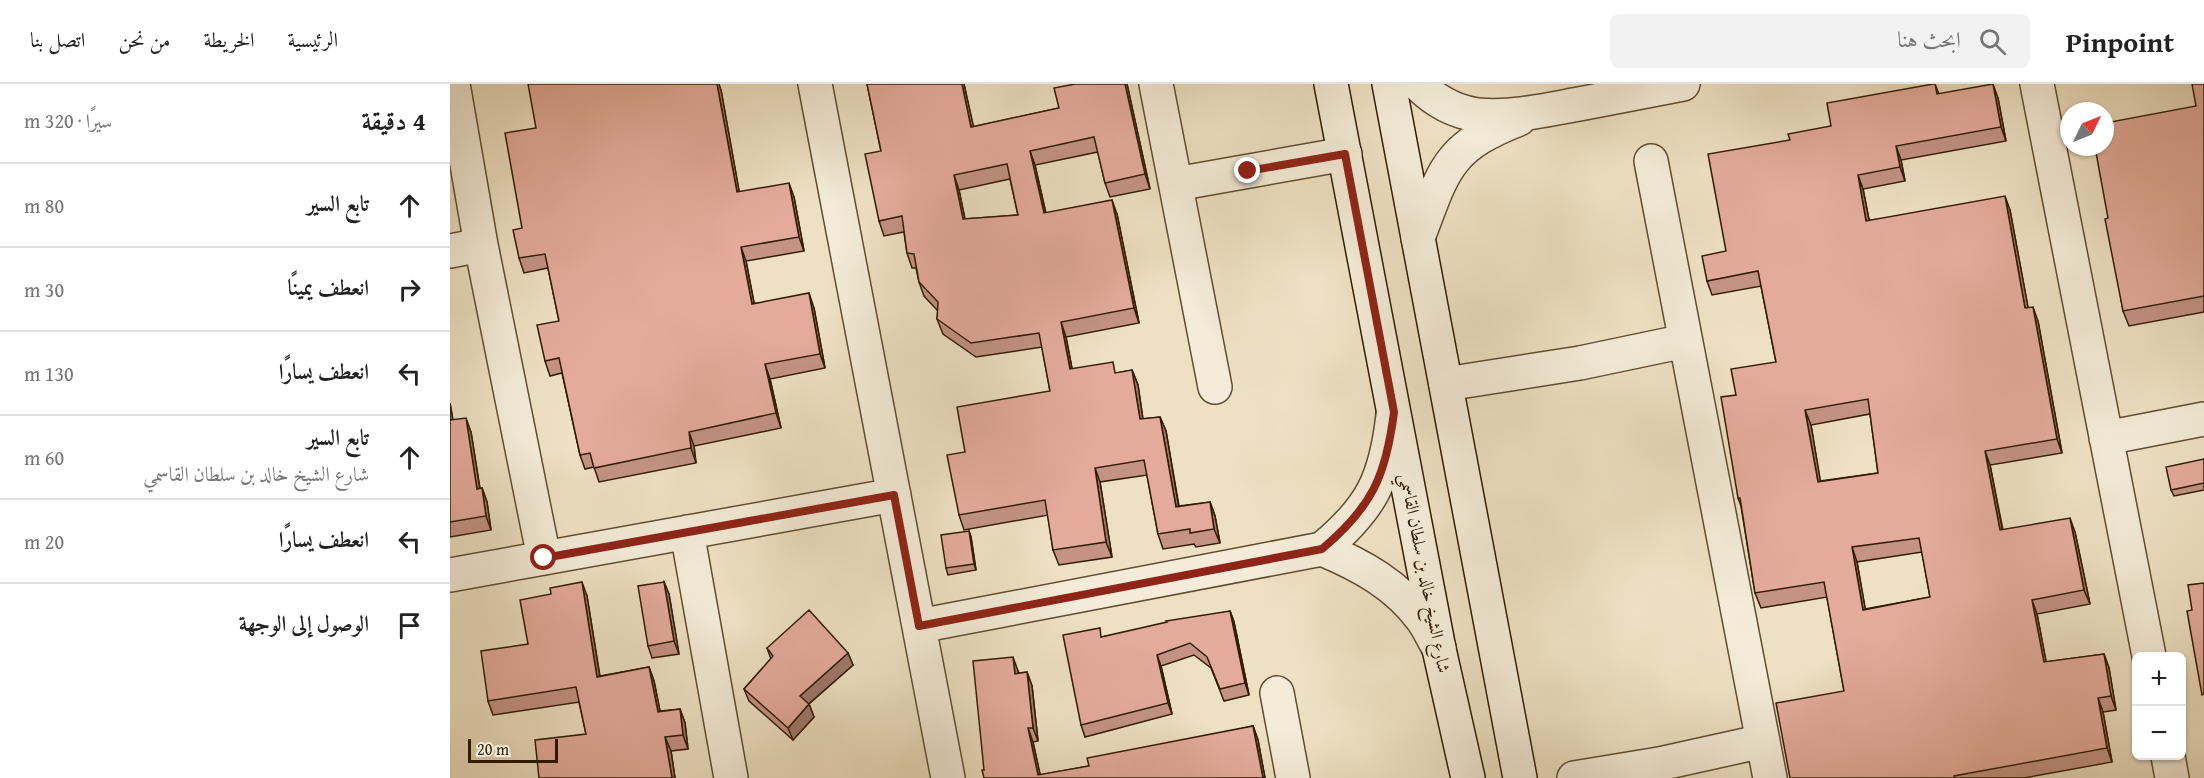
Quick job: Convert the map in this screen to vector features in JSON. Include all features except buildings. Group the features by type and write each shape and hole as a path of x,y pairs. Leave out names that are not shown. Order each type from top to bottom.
{"street":[{"path":"453,84 466,248 544,558"},
{"path":"815,84 948,778"},
{"path":"1156,84 1215,387"},
{"name":"شارع الشيخ خالد بن سلطان القاسمي","path":"1331,84 1439,649 1468,778"},
{"path":"1389,84 1520,778"},
{"path":"1418,84 1438,101 1458,110 1485,115 1535,112 1683,84"},
{"path":"2037,84 2148,652"},
{"path":"1418,238 1436,189 1445,170 1458,153 1492,129 1535,112"},
{"path":"1176,184 1345,154"},
{"path":"1651,161 1770,778"},
{"path":"1446,384 1580,363 1685,341"},
{"path":"919,626 1322,549 1347,529 1367,503 1382,475 1390,444 1394,412"},
{"path":"2106,438 2204,419"},
{"path":"450,574 894,495"},
{"path":"687,532 730,778"},
{"path":"1322,549 1378,576 1402,596 1423,620 1439,649"},
{"path":"1277,693 1293,778"},
{"path":"1574,778 1659,764 1763,741"},
{"path":"2169,760 2172,778"}],"route":[{"path":"544,558 894,495 919,626 1322,549 1347,529 1367,503 1382,475 1390,444 1394,412 1345,154 1248,171"}]}
